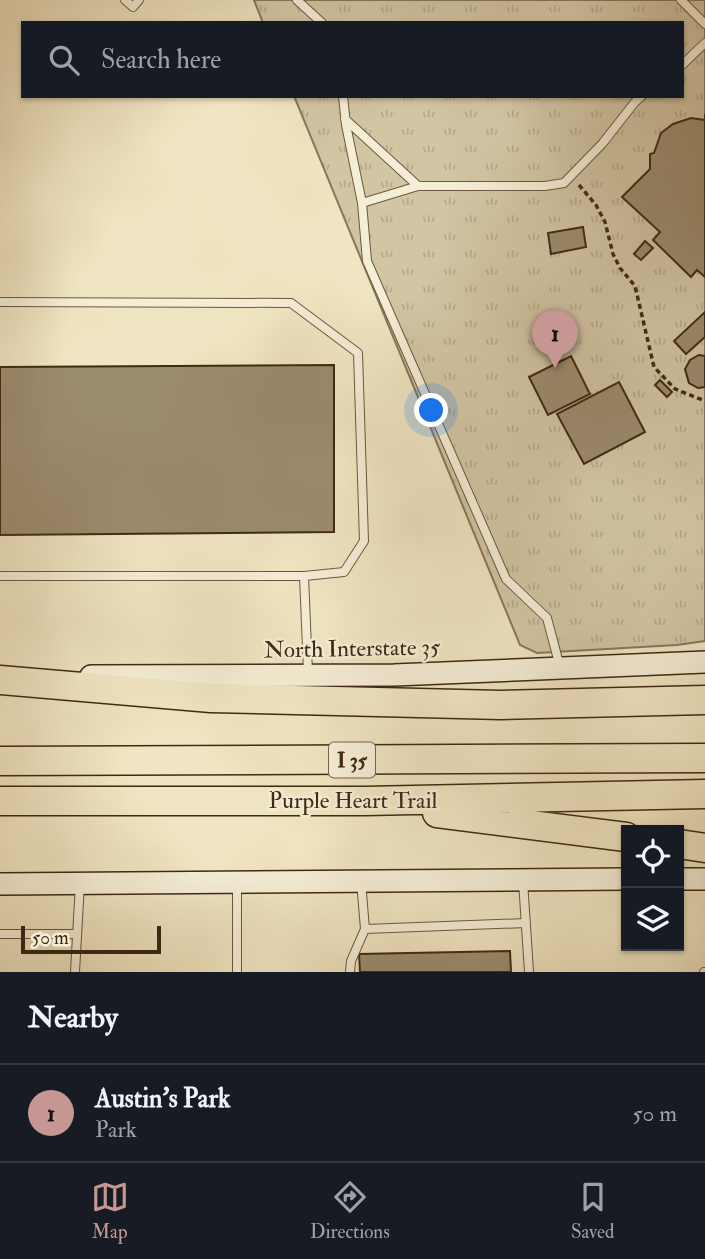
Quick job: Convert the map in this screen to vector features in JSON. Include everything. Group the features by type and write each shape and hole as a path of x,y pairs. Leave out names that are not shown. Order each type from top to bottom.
{"highway":[{"path":"0,678 211,698 501,705 705,700"},
{"name":"Purple Heart Trail","path":"0,761 705,758"},
{"name":"Purple Heart Trail","path":"0,801 365,801 705,794"},
{"path":"0,810 51,800"},
{"path":"365,801 478,819 621,836"},
{"path":"684,845 705,848"}],"main road":[{"name":"North Interstate 35","path":"0,678 308,676 561,670 705,662"},
{"path":"0,884 621,879"},
{"path":"684,879 705,879"}],"lane":[{"path":"125,0 133,7 139,0"},
{"path":"297,0 319,21"},
{"path":"681,0 705,24"},
{"path":"684,63 705,43"},
{"path":"343,98 362,203 368,261 506,579 547,618 561,670"},
{"path":"362,203 418,186 545,186 564,183 602,144 640,98"},
{"path":"345,119 418,186"},
{"path":"0,302 291,303 358,353 364,541 344,572 304,576 0,576"},
{"path":"304,576 308,676"},
{"path":"523,880 529,972"},
{"path":"351,972 351,961 365,929 361,881"},
{"path":"75,972 80,883"},
{"path":"237,883 237,972"},
{"path":"365,929 526,923"},
{"path":"0,934 77,934"}],"path":[{"path":"571,176 596,205 605,222 613,254 620,268 635,286 654,367 675,389 705,401"}],"green space":[{"path":"254,0 705,0 705,641 537,653 520,645 295,98 684,98 684,21 262,21"}],"building":[{"path":"691,118 705,120 705,277 697,270 691,277 653,240 660,232 622,197 650,169 650,154 654,153 661,133 673,124"},
{"path":"583,227 586,247 551,254 548,233"},
{"path":"645,241 653,248 641,260 634,254"},
{"path":"705,312 705,337 686,354 674,341"},
{"path":"699,355 705,356 705,387 698,388 689,383 685,369 690,360"},
{"path":"571,356 590,394 548,415 529,377"},
{"path":"334,365 334,532 0,535 0,367"},
{"path":"660,380 672,392 667,397 655,385"},
{"path":"619,382 645,432 584,464 557,414"},
{"path":"510,951 511,972 360,972 359,954"}],"place":[{"name":"Austin’s Park","path":"555,368"}]}
